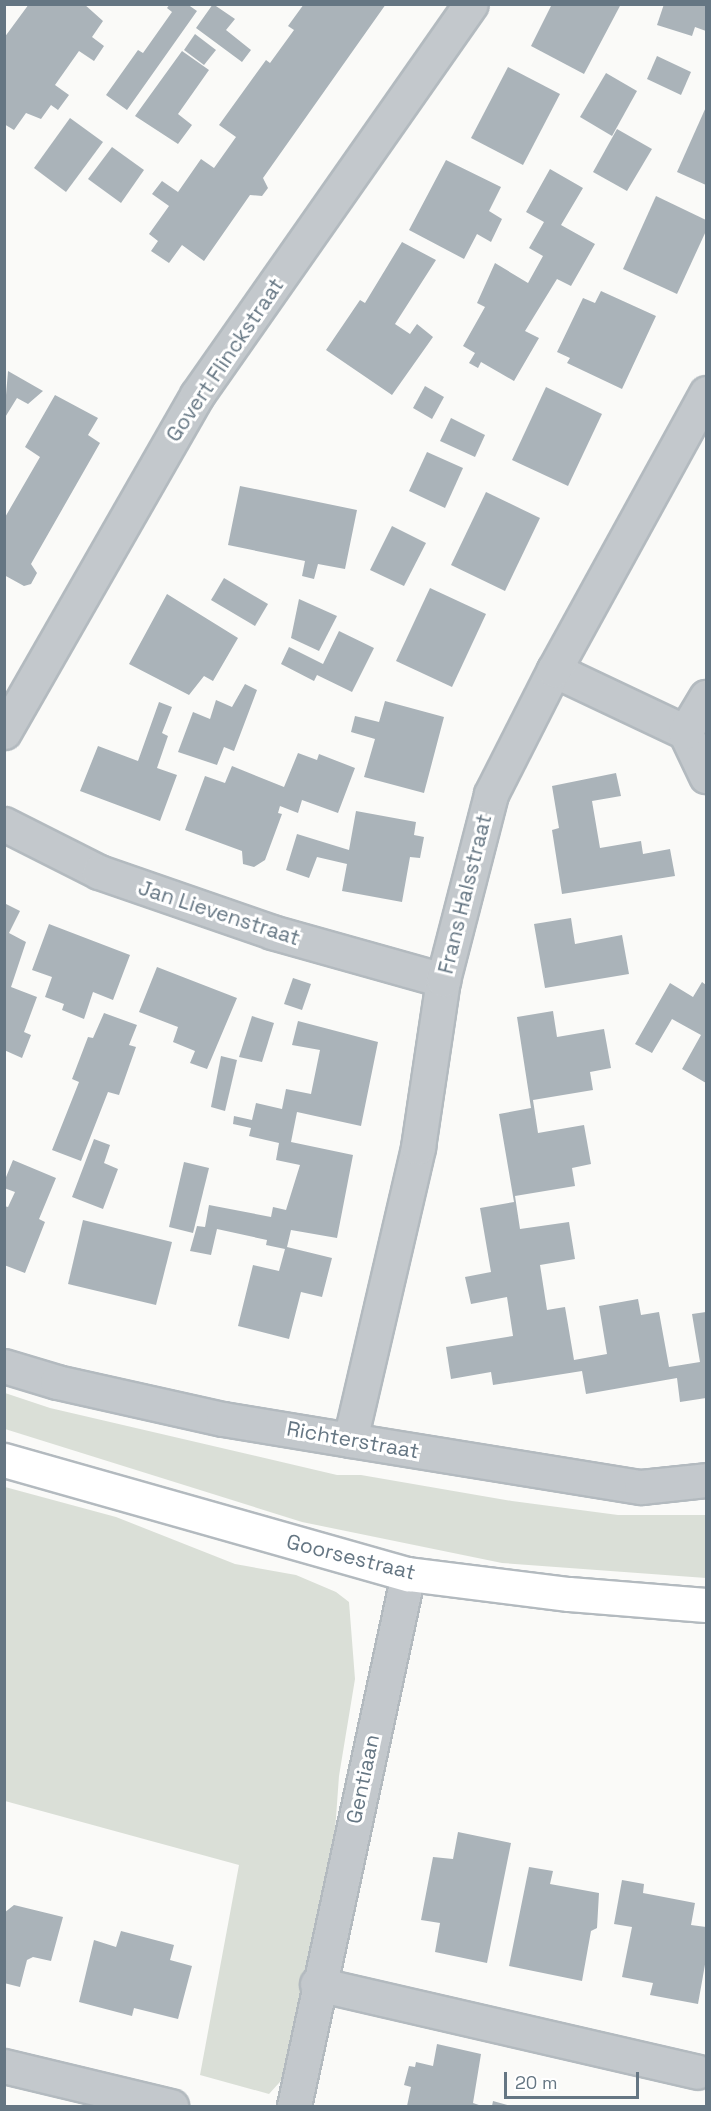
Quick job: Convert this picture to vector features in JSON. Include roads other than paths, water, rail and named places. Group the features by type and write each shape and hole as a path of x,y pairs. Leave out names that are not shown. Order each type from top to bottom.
{"main road":[{"name":"Goorsestraat","path":"4,1460 408,1574 569,1594 706,1605"}],"street":[{"name":"Govert Flinckstraat","path":"4,732 197,395 471,4"},
{"name":"Frans Halsstraat","path":"350,1440 418,1148 443,980 491,794 554,670 706,393"},
{"path":"554,670 685,732 706,776"},
{"path":"685,732 706,697"},
{"name":"Jan Lievenstraat","path":"4,824 99,872 272,932 443,980"},
{"name":"Richterstraat","path":"4,1366 57,1382 223,1419 350,1440 642,1487 706,1480"},
{"name":"Gentiaan","path":"294,2106 317,1984 408,1574"},
{"path":"317,1984 697,2072"},
{"path":"4,2066 171,2106"}]}
